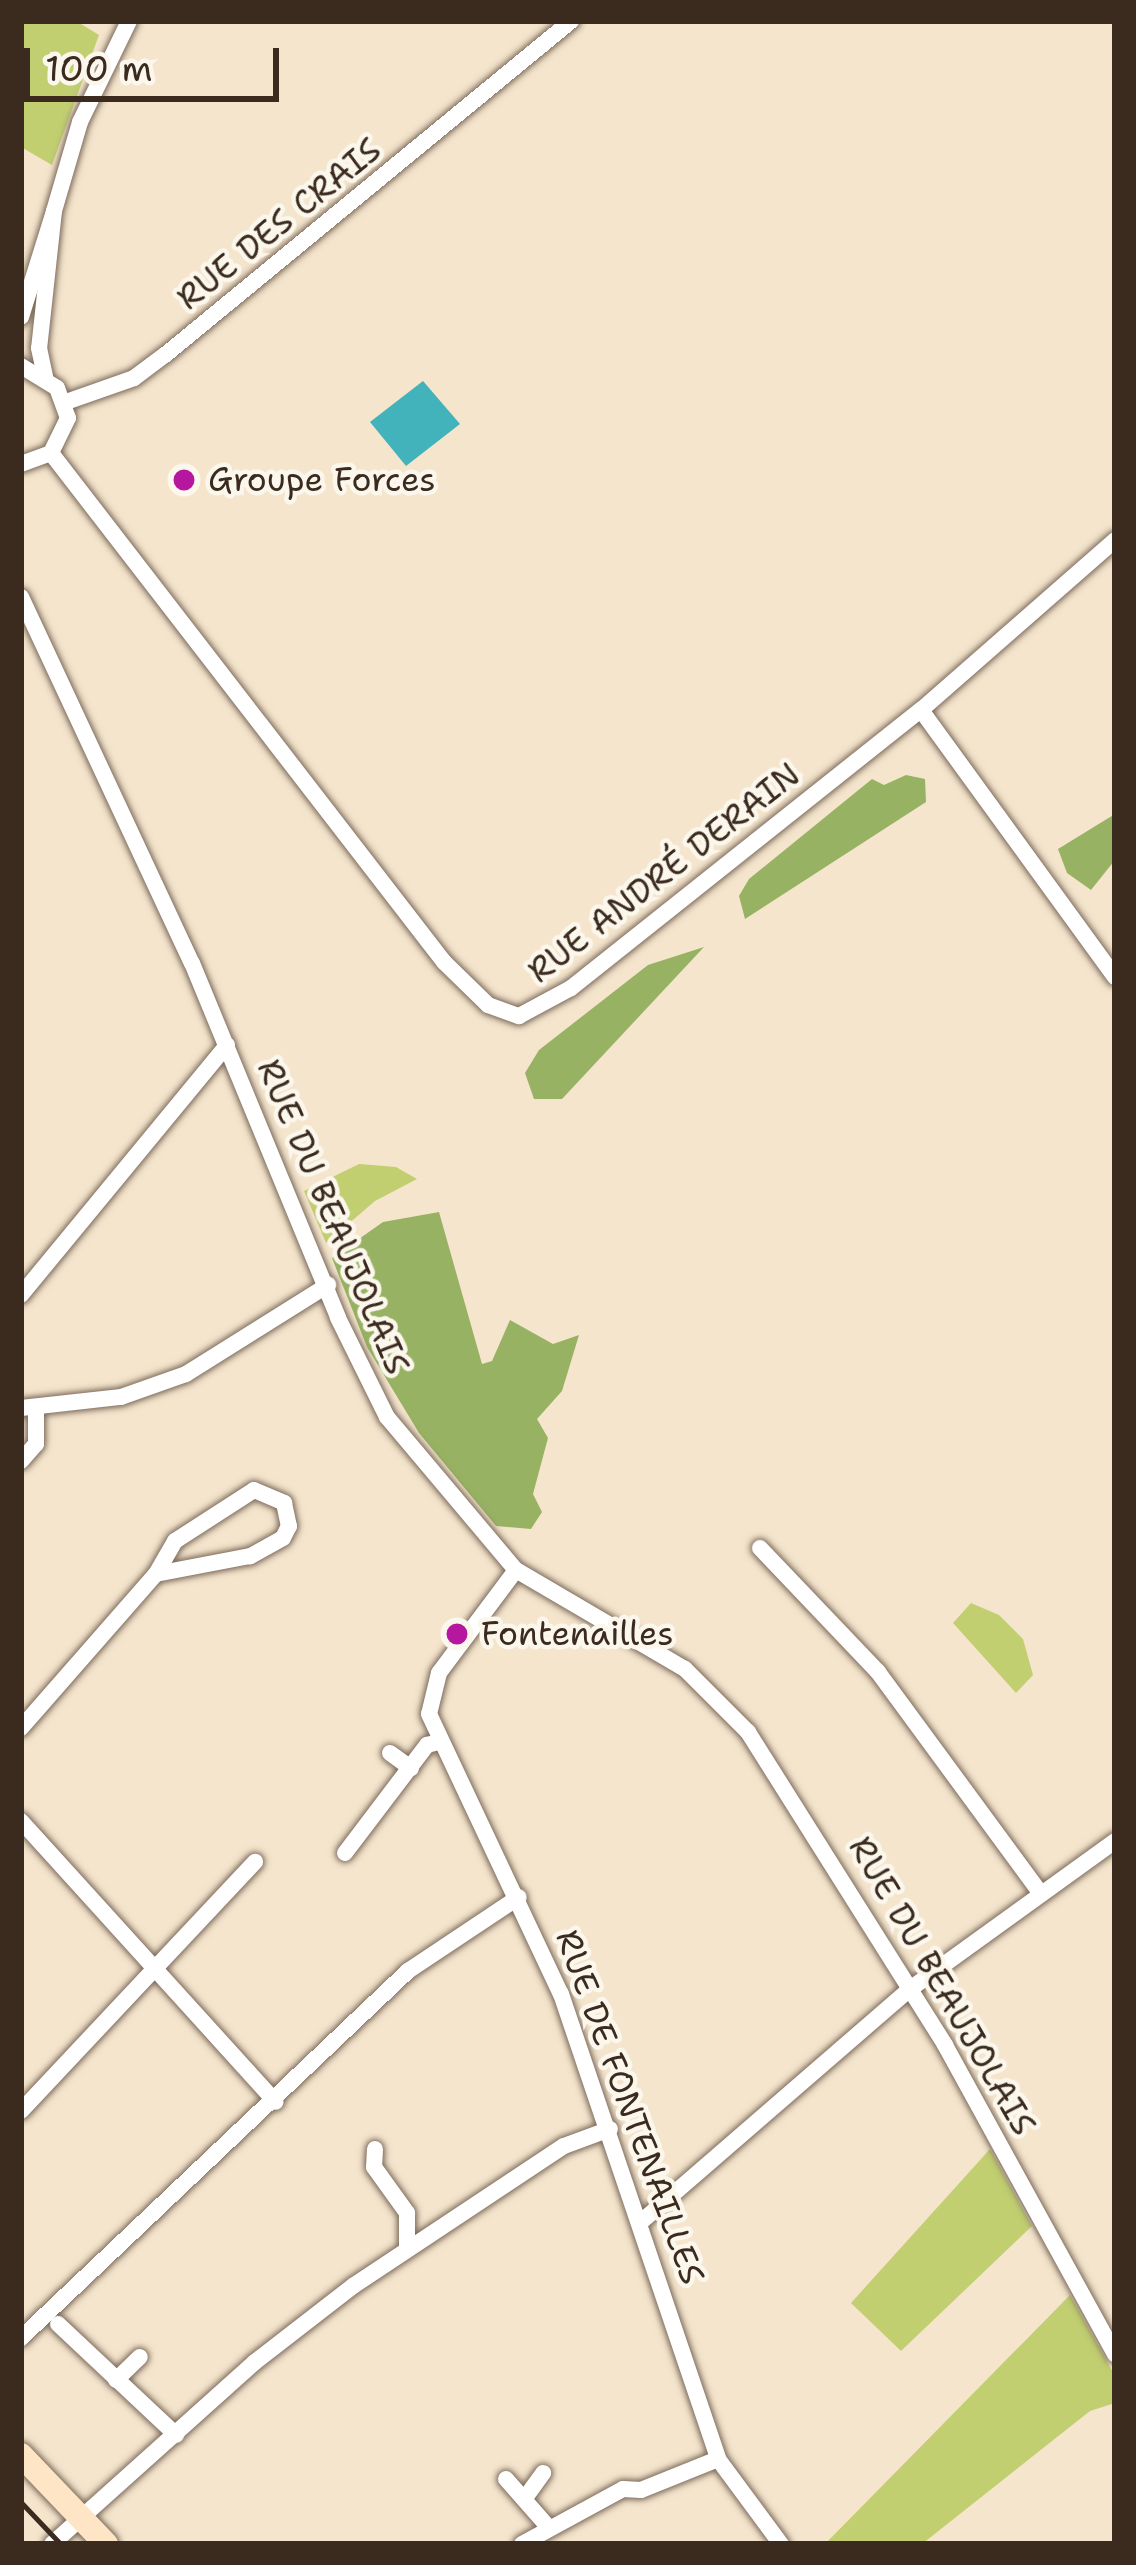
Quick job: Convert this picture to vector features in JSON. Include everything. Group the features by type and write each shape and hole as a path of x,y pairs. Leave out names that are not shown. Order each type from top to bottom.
{"main road":[{"path":"21,2455 106,2544"}],"street":[{"path":"21,317 80,122 129,21"},
{"name":"RUE DES CRAIS","path":"66,402 134,378 165,356 571,21"},
{"path":"45,377 39,347 54,212"},
{"path":"21,366 45,377 66,402 66,428 51,453 21,464"},
{"name":"RUE ANDRÉ DERAIN","path":"51,453 444,962 506,1015 541,1008 571,988 921,710 1115,540"},
{"name":"RUE DU BEAUJOLAIS","path":"21,597 226,1045 387,1417 516,1570 590,1608 722,1701 772,1763 910,1989 1115,2354"},
{"path":"921,710 1115,977"},
{"path":"21,1295 226,1045"},
{"path":"21,1461 36,1444 29,1408 121,1397 186,1374 328,1285"},
{"path":"21,1728 156,1574 175,1540 236,1497 265,1491 284,1503 289,1526 269,1548 156,1574"},
{"path":"760,1548 893,1690 1041,1894"},
{"name":"RUE DE FONTENAILLES","path":"516,1570 439,1673 428,1701 439,1742 519,1897 610,2129 718,2459 781,2544"},
{"path":"345,1853 427,1745 439,1742"},
{"path":"390,1754 412,1768"},
{"path":"21,1821 276,2102"},
{"path":"642,2221 910,1989 1115,1841"},
{"path":"21,2111 255,1862"},
{"path":"21,2338 276,2102 408,1971 519,1897"},
{"path":"52,2544 255,2362 407,2248 564,2146 610,2129"},
{"path":"375,2149 374,2168 407,2213 407,2248"},
{"path":"58,2324 176,2434"},
{"path":"116,2380 140,2357"},
{"path":"523,2544 623,2489 641,2490 718,2459"},
{"path":"525,2498 543,2473"},
{"path":"506,2479 549,2528"}],"green space":[{"path":"21,21 76,21 99,35 52,165 21,147"},
{"path":"906,775 925,779 926,802 745,919 739,896 749,879 872,779 884,785"},
{"path":"1115,814 1115,860 1091,890 1067,873 1058,849"},
{"path":"704,947 562,1099 534,1099 525,1073 539,1050 648,965"},
{"path":"359,1164 396,1167 417,1179 375,1201 326,1243 304,1191"},
{"path":"439,1212 482,1364 492,1361 510,1320 553,1344 579,1335 562,1391 537,1419 548,1438 533,1494 542,1512 531,1529 496,1526 419,1433 367,1347 332,1258 383,1222"},
{"path":"971,1603 999,1615 1023,1639 1033,1675 1016,1693 953,1623"},
{"path":"990,2149 1032,2226 901,2351 851,2303"},
{"path":"1070,2295 1115,2376 1115,2403 1090,2411 922,2544 825,2544"}],"water":[{"path":"423,381 460,424 406,466 370,422"}],"railway":[{"path":"21,2502 61,2544"}],"place":[{"name":"Groupe Forces","path":"184,480"},
{"name":"Fontenailles","path":"457,1634"}]}
